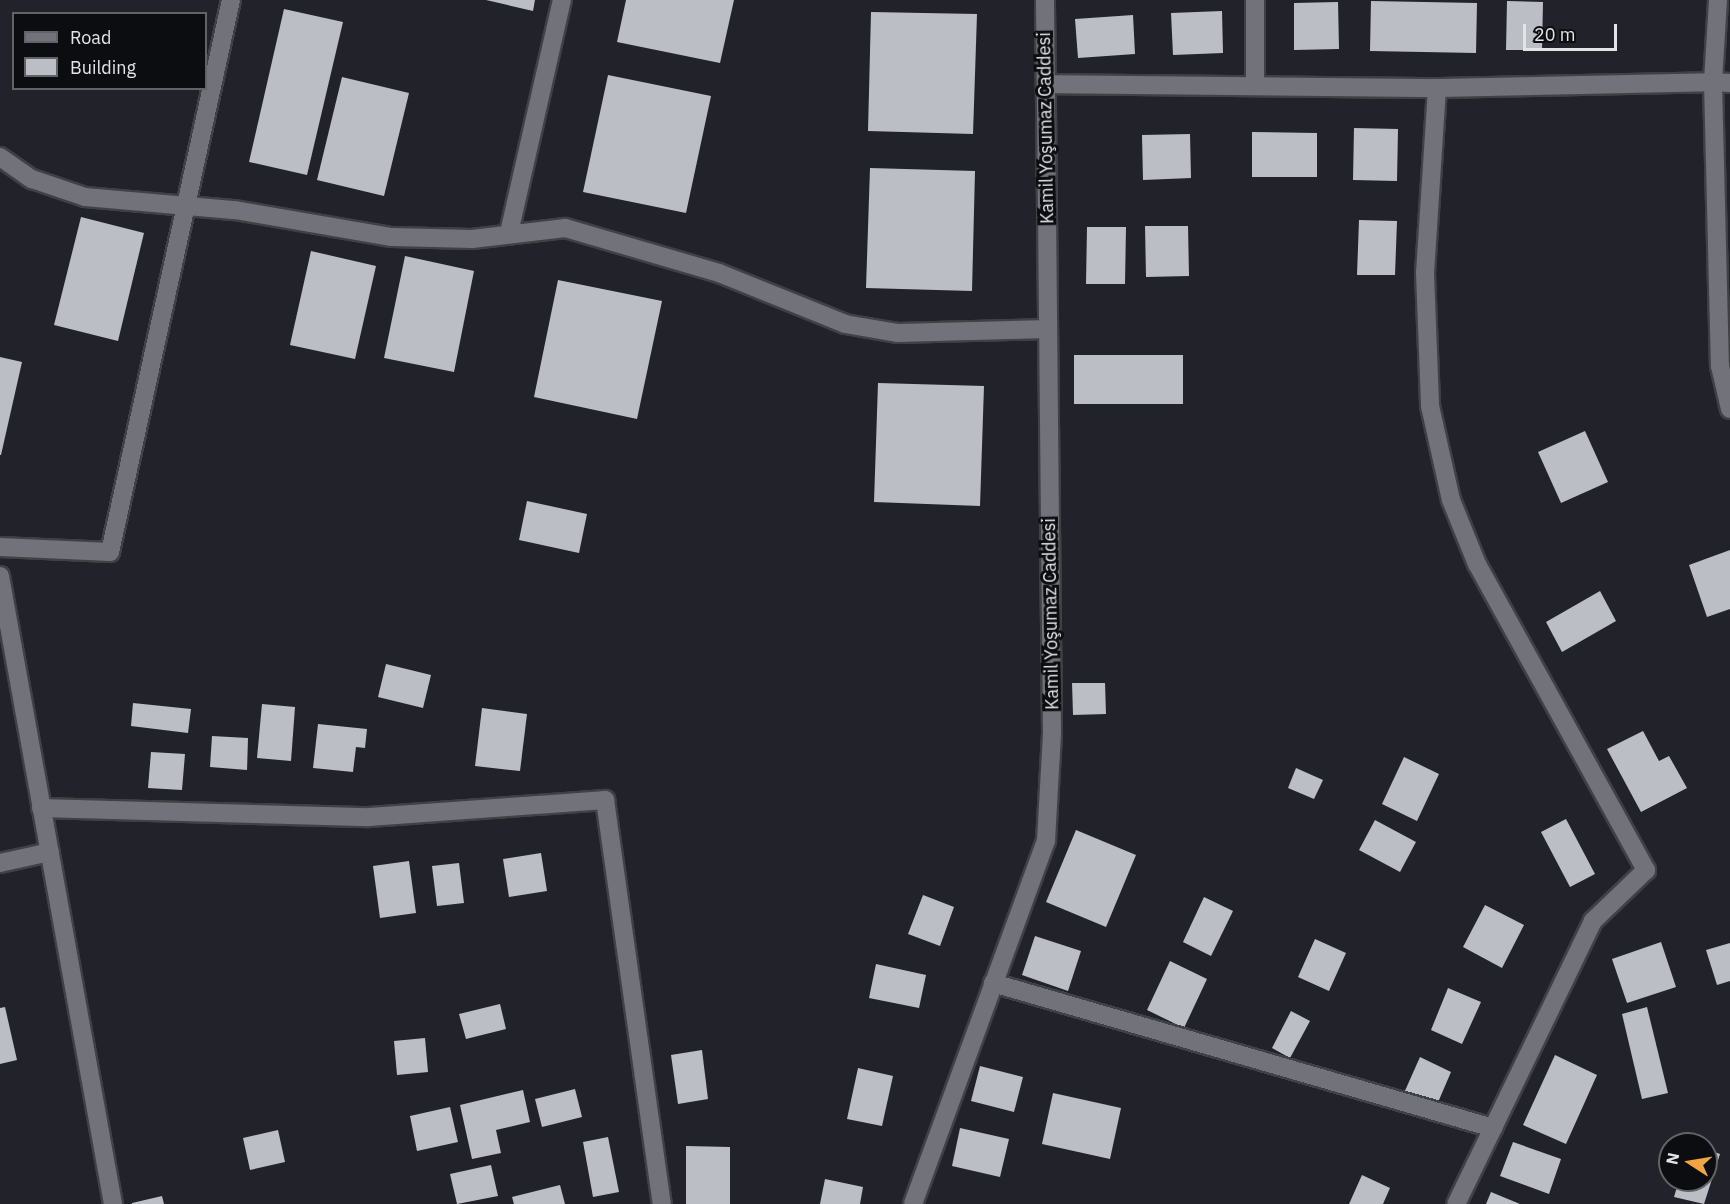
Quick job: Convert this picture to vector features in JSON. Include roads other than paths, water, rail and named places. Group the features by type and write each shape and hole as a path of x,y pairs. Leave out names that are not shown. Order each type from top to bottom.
{"street":[{"path":"0,547 110,552 183,206 231,0"},
{"path":"509,233 562,0"},
{"name":"Kamil Yoşumaz Caddesi","path":"913,1204 1046,841 1052,732 1045,0"},
{"path":"1255,0 1256,86"},
{"path":"1718,0 1722,82 1720,366 1729,402"},
{"path":"1046,84 1437,88 1722,82"},
{"path":"1437,88 1425,273 1430,406 1451,500 1477,564 1646,870 1593,921 1456,1204"},
{"path":"0,158 32,179 86,197 235,210 392,237 472,239 565,228 719,273 845,324 898,333 1048,329"},
{"path":"0,576 113,1204"},
{"path":"42,808 369,817 604,800 662,1204"},
{"path":"0,863 50,852"},
{"path":"993,983 1493,1128"}]}
